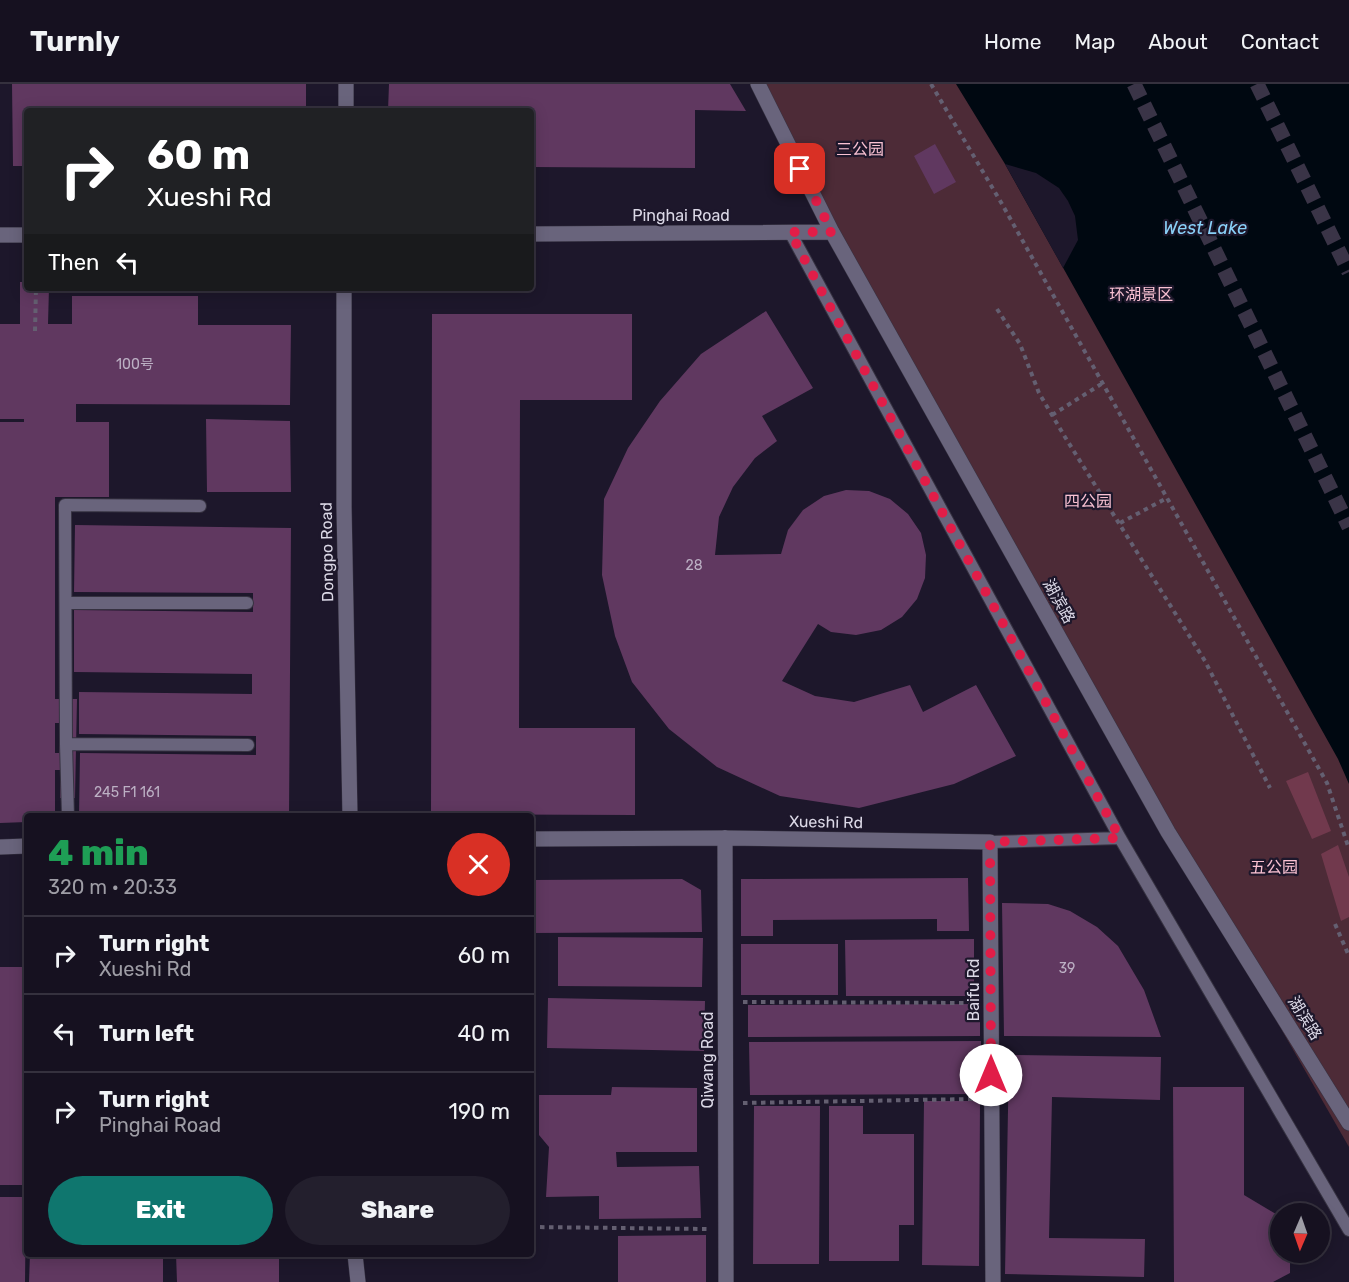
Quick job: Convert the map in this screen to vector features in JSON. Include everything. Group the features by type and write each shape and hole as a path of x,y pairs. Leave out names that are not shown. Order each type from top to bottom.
{"street":[{"path":"346,84 346,108"},
{"name":"湖滨路","path":"758,84 832,232 1168,832 1349,1123"},
{"name":"Pinghai Road","path":"534,234 832,232"},
{"path":"0,234 24,235"},
{"name":"Dongpo Road","path":"344,291 344,506 350,813"},
{"name":"Xueshi Rd","path":"534,839 725,838 990,842"},
{"name":"Qiwang Road","path":"725,838 726,1282"},
{"name":"Baifu Rd","path":"990,842 993,1282"},
{"path":"0,847 24,846"},
{"path":"355,1257 358,1282"}],"lane":[{"path":"790,232 1120,838 1349,1230"},
{"path":"68,813 65,505 200,506"},
{"path":"66,603 247,603"},
{"path":"66,744 248,745"},
{"name":"Xueshi Rd","path":"990,842 1120,838"}],"path":[{"path":"931,84 1002,204 1327,783 1349,849"},
{"path":"35,331 36,291"},
{"path":"997,309 1020,344 1039,393 1052,416 1205,661 1270,788"},
{"path":"1052,416 1103,383"},
{"path":"1120,523 1167,498"},
{"path":"1335,924 1349,956"},
{"path":"725,1002 991,1003"},
{"path":"726,1103 992,1099"},
{"path":"534,1227 726,1229"}],"green space":[{"name":"环湖景区","path":"757,84 1349,84 1349,1147 1168,832"}],"shaded area":[{"path":"1308,772 1331,831 1312,839 1286,781"},
{"path":"1338,845 1349,877 1349,917 1341,921 1321,854"}],"water":[{"name":"West Lake","path":"956,84 1349,84 1349,784 1338,759 1005,164"}],"pier":[{"path":"1005,164 1036,173 1059,188 1068,201 1075,216 1078,240 1063,268"}],"building":[{"path":"12,84 306,84 306,108 24,108 24,166 13,166"},
{"path":"389,84 730,84 746,111 695,110 695,168 534,167 534,108 388,108"},
{"path":"935,144 956,182 934,194 914,156"},
{"path":"20,282 24,282 24,291 49,291 48,324 72,324 72,296 198,296 198,325 291,325 290,405 76,404 76,422 109,422 109,497 55,497 55,699 77,699 75,798 60,798 60,770 55,770 55,813 24,813 24,822 0,823 0,422 24,422 24,419 0,419 0,324 20,324","holes":["55,723 59,723 59,753 55,753"]},
{"path":"766,311 813,388 762,416 777,441 755,458 733,487 719,517 715,555 781,554 788,530 803,510 824,496 846,490 869,491 890,499 908,514 921,533 926,555 925,578 917,599 902,617 881,630 856,635 831,632 818,624 782,681 815,696 854,702 910,685 923,712 976,685 1016,756 954,784 859,808 780,796 717,767 669,729 632,682 615,636 602,575 604,499 628,448 660,401 701,354"},
{"path":"432,314 632,314 632,400 520,400 519,728 635,728 635,815 431,813"},
{"path":"206,419 290,421 291,492 207,492"},
{"path":"75,525 291,528 289,813 79,813 80,753 256,755 256,736 79,734 79,692 252,694 252,674 74,672 74,610 253,612 253,593 74,592"},
{"path":"968,878 969,931 937,931 937,919 773,920 773,936 741,936 741,879"},
{"path":"682,879 701,890 702,932 534,933 534,880"},
{"path":"1002,903 1048,904 1070,911 1097,927 1118,946 1144,990 1161,1037 1004,1036"},
{"path":"558,937 703,938 702,987 558,986"},
{"path":"974,939 974,996 846,996 845,940"},
{"path":"741,944 838,944 838,995 741,995"},
{"path":"0,967 24,967 24,1185 0,1185"},
{"path":"548,998 705,1001 704,1051 547,1048"},
{"path":"980,1004 980,1036 748,1037 748,1005"},
{"path":"981,1041 981,1094 750,1095 749,1042"},
{"path":"1009,1055 1161,1057 1160,1100 1052,1097 1049,1238 1145,1239 1144,1277 1005,1274"},
{"path":"612,1087 697,1088 697,1152 616,1152 617,1167 699,1166 701,1218 599,1219 599,1196 546,1197 549,1147 539,1135 539,1095 611,1095"},
{"path":"1173,1087 1244,1087 1244,1195 1270,1210 1270,1263 1290,1263 1290,1273 1273,1282 1174,1282"},
{"path":"924,1101 980,1101 979,1266 922,1265"},
{"path":"754,1106 820,1106 819,1264 753,1264"},
{"path":"829,1106 863,1106 863,1134 914,1134 914,1225 899,1225 899,1261 829,1261"},
{"path":"0,1197 24,1197 25,1282 0,1282"},
{"path":"706,1235 706,1282 618,1282 618,1236"},
{"path":"30,1257 163,1257 163,1282 29,1282"},
{"path":"176,1257 279,1257 279,1282 177,1282"}],"tunnel":[{"path":"1134,84 1349,527"},
{"path":"1257,84 1349,272"}],"route":[{"path":"800,169 832,232 790,232 1120,838 990,842 991,1075"}],"park label":[{"name":"三公园","path":"860,149"},
{"name":"四公园","path":"1088,501"},
{"name":"五公园","path":"1274,867"}]}
